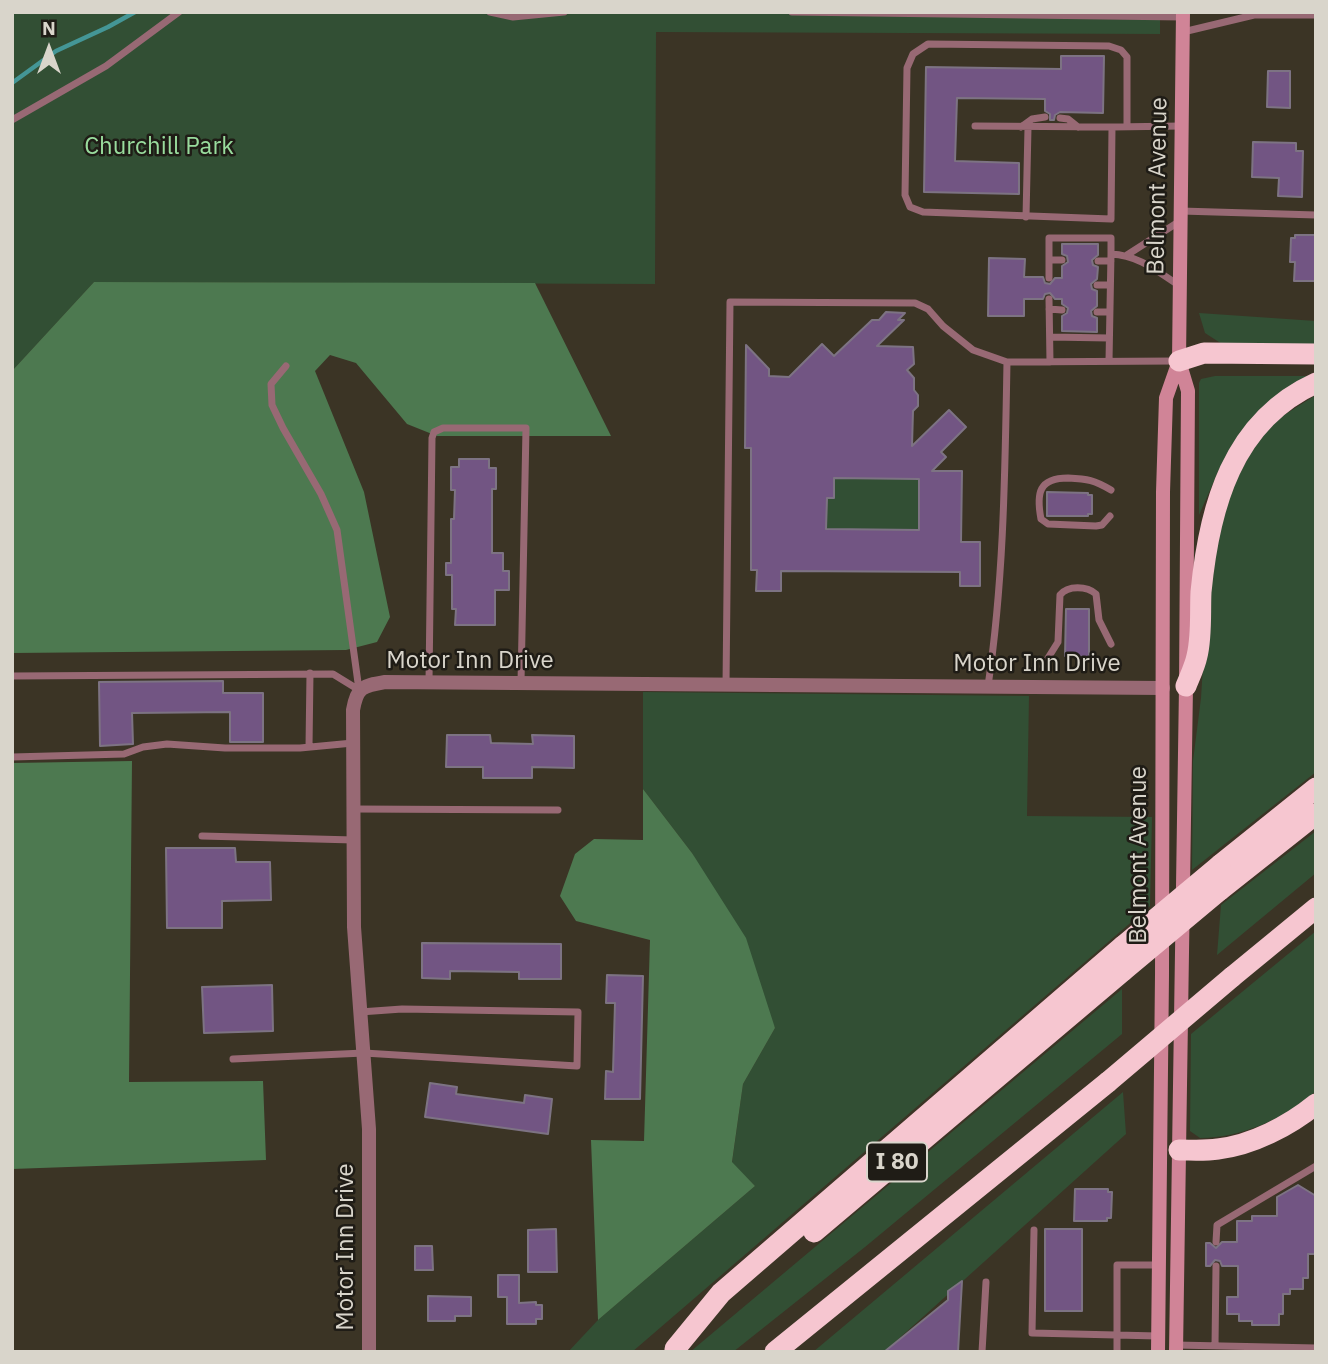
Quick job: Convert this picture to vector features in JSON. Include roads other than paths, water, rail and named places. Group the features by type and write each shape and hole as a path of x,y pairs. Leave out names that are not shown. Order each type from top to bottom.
{"highway":[{"path":"1179,361 1204,353 1316,354"},
{"path":"1179,361 1204,367 1316,368"},
{"path":"1186,686 1198,654 1207,545 1217,498 1243,446 1270,414 1298,391 1316,383"},
{"path":"673,1350 722,1293 1123,946 1316,788"},
{"name":"I 80","path":"673,1350 1220,890 1316,814"},
{"name":"I 80","path":"775,1352 1108,1082 1316,908"},
{"path":"1169,1151 1220,1149 1258,1138 1290,1124 1316,1104"}],"main road":[{"name":"Belmont Avenue","path":"1158,1352 1158,1265 1169,1151 1186,686 1188,391 1179,361 1182,20"},
{"name":"Belmont Avenue","path":"1176,1348 1169,1151 1163,492 1166,398 1179,361"}],"street":[{"name":"Motor Inn Drive","path":"369,1352 369,1129 354,927 353,710 359,690 385,682 1163,688"}],"lane":[{"path":"12,120 106,66 179,12"},
{"path":"490,12 521,17 564,12"},
{"path":"792,12 1182,20 1254,15 1316,15"},
{"path":"1240,12 1254,15"},
{"path":"1112,127 1111,219 923,212 910,208 905,195 907,68 913,54 928,44 1109,46 1121,50 1127,57 1127,127"},
{"path":"1026,217 1025,128 1032,119 1045,117"},
{"path":"1060,118 1068,119 1079,127"},
{"path":"975,126 1181,126"},
{"path":"1098,261 1127,255 1181,216 1316,215"},
{"path":"1049,278 1049,238 1111,238 1109,361"},
{"path":"1127,255 1149,265 1180,287"},
{"path":"1049,260 1062,260"},
{"path":"1097,285 1110,285"},
{"path":"1049,299 1050,362"},
{"path":"726,685 730,302 915,303 928,309 943,326 973,350 1007,362 1179,361"},
{"path":"1049,309 1062,310"},
{"path":"1097,312 1109,312"},
{"path":"1050,337 1109,338"},
{"path":"988,687 996,638 1004,518 1007,362"},
{"path":"286,366 271,384 272,405 321,494 337,530 359,690"},
{"path":"429,682 434,432 443,428 526,428 521,683"},
{"path":"1110,516 1102,525 1096,526 1048,524 1040,515 1040,492 1045,482 1055,478 1092,479 1111,490"},
{"path":"1043,666 1058,642 1060,595 1068,588 1087,589 1096,594 1099,620 1111,644"},
{"path":"12,676 310,673 333,674 359,690"},
{"path":"309,747 310,673"},
{"path":"12,757 124,754 143,747 167,744 225,748 309,747 353,743"},
{"path":"353,809 558,810"},
{"path":"202,836 354,839"},
{"path":"233,1059 364,1053 577,1066 578,1012 402,1009 359,1012"},
{"path":"1216,1242 1217,1226 1316,1166"},
{"path":"1034,1230 1032,1333 1158,1336"},
{"path":"1117,1352 1116,1265 1158,1265"},
{"path":"1215,1346 1216,1265"},
{"path":"982,1352 986,1282"},
{"path":"1176,1348 1316,1348"}],"waterway":[{"path":"12,83 56,51 135,12"}],"park label":[{"name":"Churchill Park","path":"159,147"}]}
